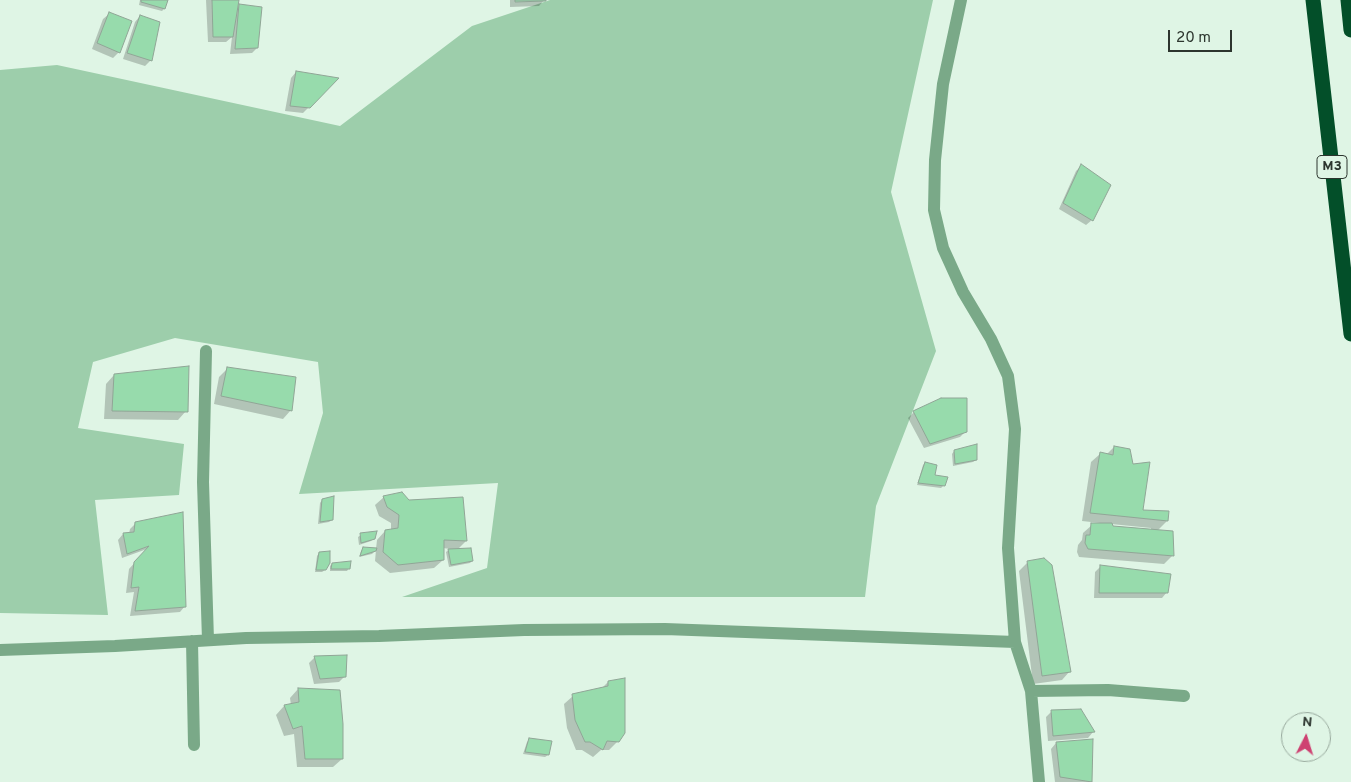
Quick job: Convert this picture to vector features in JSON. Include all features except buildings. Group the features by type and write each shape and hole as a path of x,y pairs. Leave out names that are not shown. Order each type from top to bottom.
{"highway":[{"name":"M3","path":"1313,0 1351,334"},
{"path":"1348,0 1351,30"}],"street":[{"path":"961,0 943,84 935,160 934,210 943,248 963,292 991,339 1008,376 1016,429 1008,548 1015,642 1031,691 1039,782"},
{"path":"206,350 204,482 208,640"},
{"path":"0,650 115,646 208,640 524,630 665,629 1015,642"},
{"path":"192,641 194,745"},
{"path":"1031,691 1108,690 1184,696"}],"green space":[{"path":"550,0 933,0 891,192 936,351 876,506 865,597 402,597 487,568 498,483 299,494 323,413 318,362 175,338 93,362 78,428 184,444 179,495 95,500 108,615 0,613 0,70 57,65 340,126 472,26"}]}
